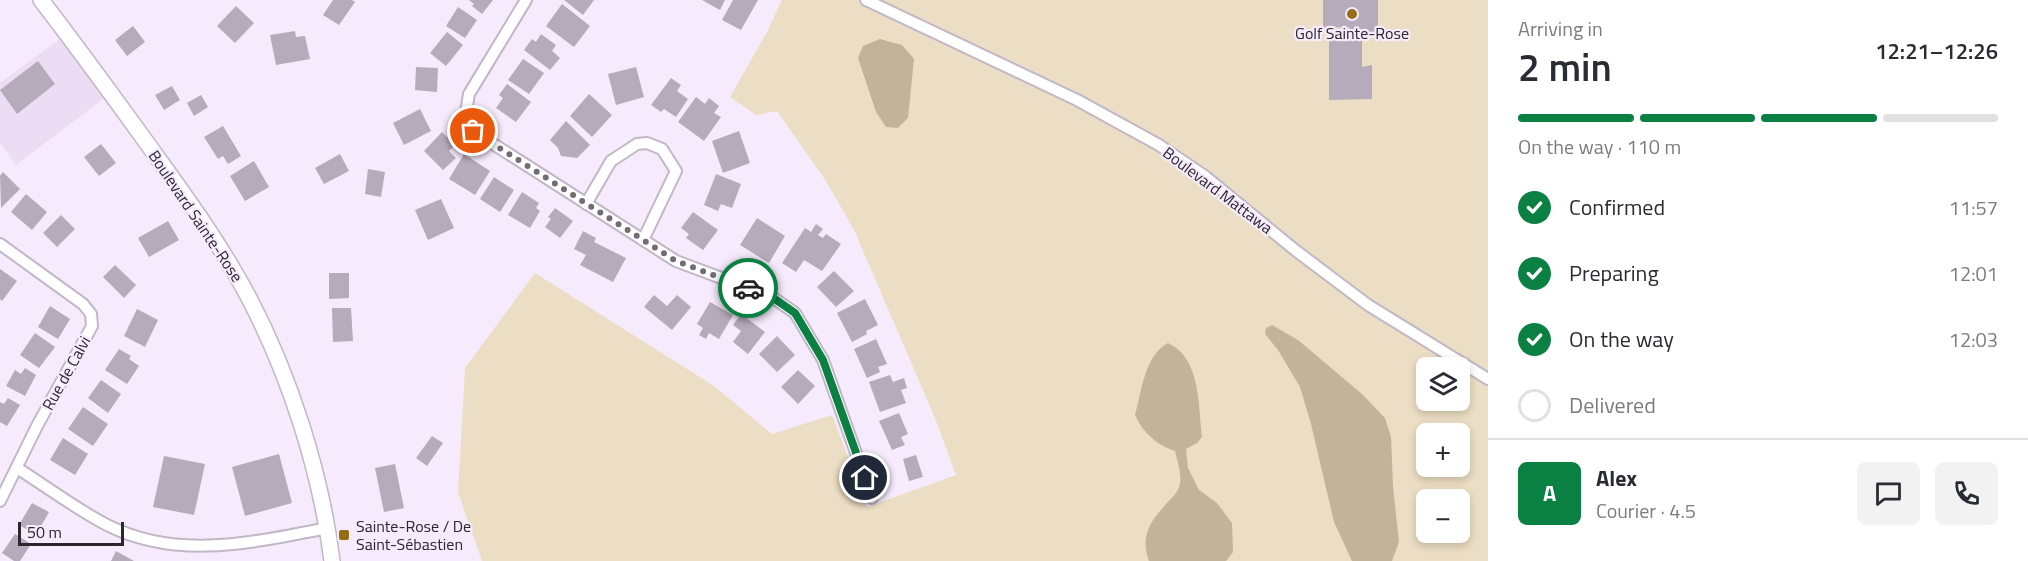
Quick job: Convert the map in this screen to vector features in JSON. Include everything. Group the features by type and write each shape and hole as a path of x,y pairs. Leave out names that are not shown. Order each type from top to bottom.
{"street":[{"name":"Boulevard Sainte-Rose","path":"40,0 183,193 215,239 249,298 272,346 293,402 328,528 332,561"},
{"path":"526,0 469,94 466,112 473,131 676,261 772,297 795,313 823,360 872,498"},
{"name":"Boulevard Mattawa","path":"866,0 1077,100 1159,146 1206,177 1368,305 1488,379"},
{"path":"586,204 611,161 637,144 647,143 662,149 676,171 643,240"},
{"name":"Rue de Calvi","path":"0,244 83,304 91,314 92,326 36,426 0,501"},
{"path":"17,468 107,525 134,536 164,544 202,547 230,546 328,528"}],"shaded area":[{"name":"Golf Sainte-Rose","path":"782,0 1488,0 1488,561 482,561 458,492 465,368 535,273 714,386 772,434 832,415 867,507 956,475 935,418 854,230 826,181 777,111 756,115 730,97 767,32"},
{"path":"64,36 107,96 16,165 0,143 0,83"},
{"path":"880,39 902,45 914,59 908,118 898,128 886,127 876,112 858,58 863,46"},
{"path":"1272,325 1298,340 1362,394 1385,418 1391,437 1399,542 1392,561 1352,561 1334,522 1300,387 1278,350 1265,334 1266,328"},
{"path":"1168,343 1179,350 1187,360 1196,384 1202,437 1186,449 1188,468 1199,490 1217,503 1232,523 1233,552 1226,561 1149,561 1146,552 1148,529 1177,491 1180,479 1175,451 1151,438 1135,415 1149,365 1160,349"}],"building":[{"path":"333,0 355,2 339,25 323,15"},
{"path":"469,0 493,0 482,14 472,6 474,4"},
{"path":"564,0 594,0 583,15"},
{"path":"702,0 725,0 720,10"},
{"path":"733,0 758,0 741,30 722,20"},
{"path":"1323,0 1378,0 1378,34 1362,34 1362,67 1372,65 1372,99 1329,100 1329,37 1349,37 1349,27 1323,28"},
{"path":"562,4 590,26 574,47 546,26"},
{"path":"236,6 254,23 235,43 217,26"},
{"path":"458,7 477,20 465,38 446,26"},
{"path":"133,26 145,42 127,56 115,40"},
{"path":"295,31 296,37 305,36 310,59 276,65 270,35"},
{"path":"447,32 463,45 446,66 430,53"},
{"path":"541,34 556,45 552,51 560,58 550,70 524,50 532,39 536,42"},
{"path":"523,59 544,73 529,94 508,80"},
{"path":"38,61 55,84 17,114 0,90"},
{"path":"416,67 438,68 437,92 415,90"},
{"path":"636,67 644,97 616,105 608,74"},
{"path":"671,78 681,85 677,91 688,99 676,117 664,109 661,112 651,105"},
{"path":"507,84 531,102 516,122 496,108 503,98 499,95"},
{"path":"172,86 180,100 164,110 155,95"},
{"path":"589,94 612,115 592,137 570,116"},
{"path":"201,95 208,107 194,116 187,103"},
{"path":"696,97 705,104 709,98 719,106 714,113 721,117 704,141 678,122"},
{"path":"420,109 431,131 404,145 393,123"},
{"path":"566,121 590,145 577,158 561,156 558,148 550,140"},
{"path":"223,126 241,156 228,164 223,156 218,159 204,137"},
{"path":"739,131 750,163 723,173 712,141"},
{"path":"442,132 455,145 449,151 456,158 443,170 424,151"},
{"path":"101,144 116,163 99,176 84,157"},
{"path":"340,154 349,171 324,184 315,168"},
{"path":"464,154 490,171 475,195 449,179"},
{"path":"254,161 269,187 245,201 230,176"},
{"path":"368,169 385,172 381,197 365,194"},
{"path":"3,172 20,189 1,208 0,176"},
{"path":"716,174 741,184 732,208 721,204 718,211 704,205"},
{"path":"494,177 514,190 500,212 480,199"},
{"path":"522,192 539,203 536,208 540,211 530,228 508,215"},
{"path":"26,194 47,212 32,230 11,212"},
{"path":"441,199 454,228 428,240 415,210"},
{"path":"555,208 573,221 560,238 545,227 551,219 548,217"},
{"path":"693,212 718,230 703,250 686,238 689,234 681,228"},
{"path":"61,215 75,229 57,247 43,233"},
{"path":"757,218 785,236 769,263 740,245"},
{"path":"168,221 179,240 149,257 138,238"},
{"path":"816,224 823,229 818,235 823,238 826,234 841,244 822,271 804,260 796,272 782,263 805,228 811,232"},
{"path":"583,231 596,238 594,242 626,258 613,282 580,265 586,255 574,249"},
{"path":"115,265 136,285 124,298 103,277"},
{"path":"0,269 17,281 2,301 0,299"},
{"path":"834,271 854,291 836,307 817,287"},
{"path":"329,273 349,273 349,298 329,299"},
{"path":"654,295 667,306 677,295 691,307 672,330 644,307"},
{"path":"865,299 878,325 852,342 837,313"},
{"path":"710,302 733,315 719,339 709,333 706,339 699,335 703,328 697,324"},
{"path":"50,306 70,319 58,339 38,327"},
{"path":"332,308 351,308 353,341 333,342"},
{"path":"137,309 158,320 145,347 124,336"},
{"path":"741,314 765,332 748,354 733,342 741,331 733,325"},
{"path":"35,333 55,347 39,368 20,355"},
{"path":"777,336 795,355 777,372 759,354"},
{"path":"876,339 887,364 878,367 880,372 867,378 854,349"},
{"path":"119,349 131,356 129,359 139,366 127,384 105,370"},
{"path":"25,368 36,375 25,396 6,386 15,370 21,374"},
{"path":"798,370 815,386 798,404 781,387"},
{"path":"890,375 893,382 904,378 907,388 901,390 906,403 880,412 869,382"},
{"path":"101,380 121,394 108,413 88,398"},
{"path":"8,398 20,405 7,426 0,422 0,402 4,404"},
{"path":"83,407 108,424 93,446 68,429"},
{"path":"899,413 908,434 901,437 905,445 892,450 879,421"},
{"path":"432,436 443,443 427,466 416,458"},
{"path":"63,438 88,454 75,475 50,460"},
{"path":"279,454 292,503 245,516 232,467"},
{"path":"916,455 923,477 909,481 903,459"},
{"path":"164,456 205,464 194,515 153,507"},
{"path":"395,464 404,508 384,512 375,468"},
{"path":"32,503 49,512 36,535 19,525"},
{"path":"15,534 31,544 20,561 14,561 2,553"},
{"path":"116,551 134,561 111,561"}],"way so far":[{"path":"473,131 676,261 748,288"}],"place":[{"name":"Golf Sainte-Rose","path":"1352,14"},
{"name":"Sainte-Rose / De Saint-Sébastien","path":"344,535"}],"route":[{"path":"748,288 772,297 795,313 823,360 865,478"}]}
